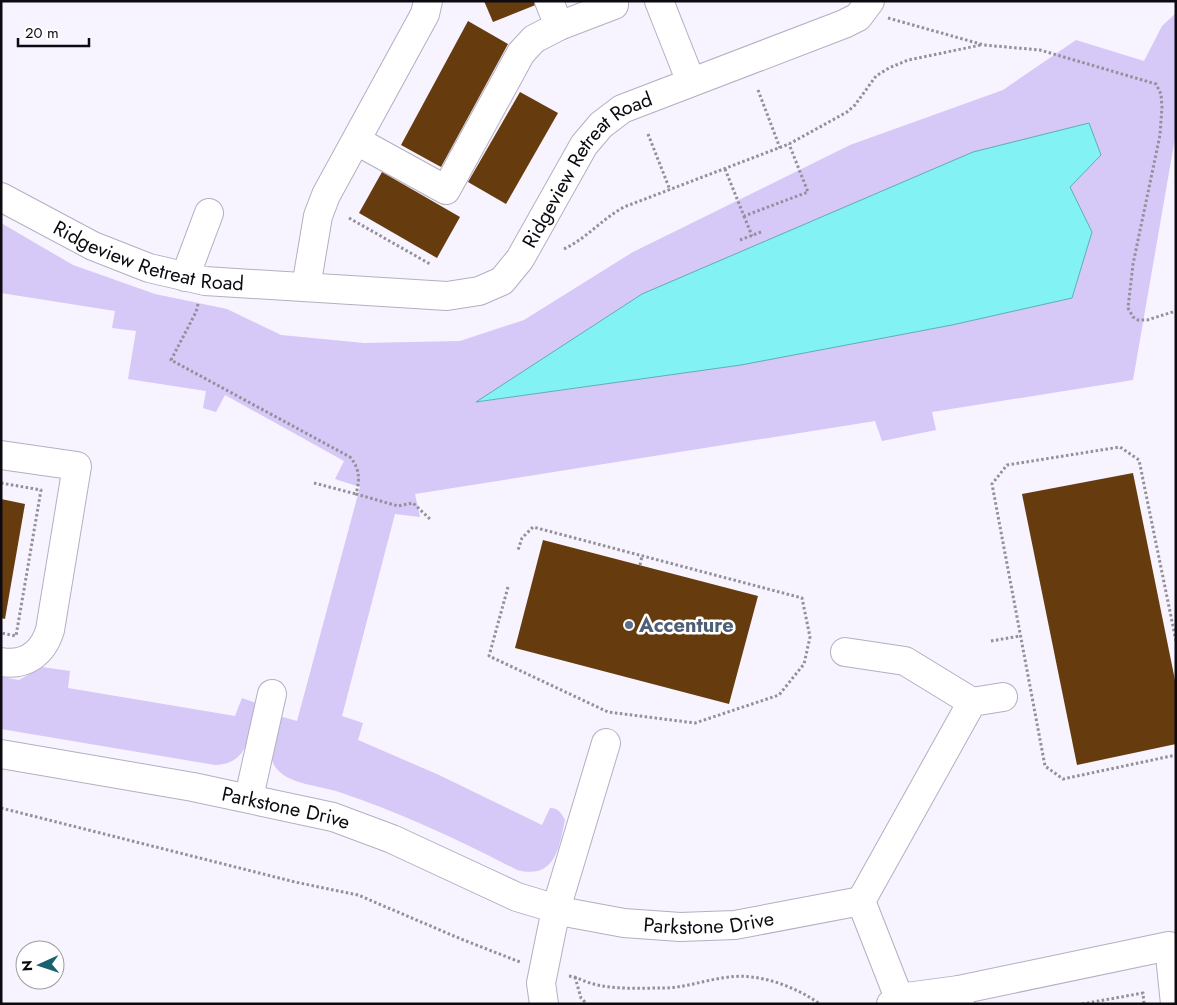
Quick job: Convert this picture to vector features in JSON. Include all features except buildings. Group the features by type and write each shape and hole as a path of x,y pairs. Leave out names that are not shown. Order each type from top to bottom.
{"street":[{"path":"306,287 318,216 326,196 425,14 428,1"},
{"path":"548,1 559,26"},
{"path":"659,1 691,82"},
{"path":"357,141 446,190 522,53 534,39 559,26 614,4"},
{"name":"Ridgeview Retreat Road","path":"1,197 93,246 149,268 205,281 447,296 479,291 502,281 520,259 584,145 601,125 622,109 844,24 876,9"},
{"path":"185,277 209,213"},
{"path":"1,455 77,466 50,630 46,643 38,653 28,659 17,662 1,662"},
{"path":"845,652 905,661 972,702 1003,697"},
{"path":"249,797 272,694"},
{"path":"972,702 861,901 895,1001 960,997 1169,946 1175,1004"},
{"path":"544,1004 541,983 556,909 606,743"},
{"name":"Parkstone Drive","path":"1,754 249,797 333,817 392,839 516,897 556,909 624,923 680,927 736,925 861,901"}],"path":[{"path":"876,9 984,45 1040,50 1156,84 1161,94 1160,135 1133,264 1128,308 1133,317 1138,320 1146,320 1176,312"},
{"path":"564,249 581,241 619,210 780,148 847,112 855,105 876,76 889,68 908,60 984,45"},
{"path":"758,90 780,148"},
{"path":"648,134 670,190"},
{"path":"744,216 808,192 789,144"},
{"path":"725,169 752,236"},
{"path":"349,218 430,264"},
{"path":"740,240 761,232"},
{"path":"198,303 196,312 171,360 350,457 357,466 360,480 356,494"},
{"path":"1176,641 1138,460 1120,446 1008,465 992,484 1045,766 1063,779 1176,755"},
{"path":"1,483 41,490 16,636 1,633"},
{"path":"314,483 398,506 413,503 431,520"},
{"path":"508,587 489,656 608,712 695,723 779,695 804,664 810,637 802,598 533,527 522,538 518,550"},
{"path":"640,565 642,556"},
{"path":"992,641 1021,636"},
{"path":"1,808 295,882 358,895 512,960 575,977 591,984 664,988 690,986 731,976 757,978 806,994 820,1004"},
{"path":"575,977 581,998 587,1004"},
{"path":"1082,1004 1143,992 1144,1004"}],"shaded area":[{"path":"1176,13 1176,132 1133,380 932,412 936,430 882,441 875,421 415,494 420,517 395,514 342,716 363,723 358,740 439,775 542,825 550,808 558,810 565,820 557,851 547,866 540,870 530,872 517,870 452,838 385,809 339,792 289,778 276,768 273,762 271,749 279,716 297,721 360,487 335,479 344,461 225,395 216,412 203,408 206,391 128,379 136,331 112,328 115,311 1,293 1,223 73,265 155,294 227,309 281,335 364,343 460,341 524,320 633,252 850,145 1003,90 1076,40 1144,61 1162,26","holes":["1070,187 1092,232 1072,298 952,325 741,365 478,402 642,294"]},
{"path":"42,667 70,671 68,688 235,716 242,698 256,703 246,744 236,759 215,765 1,729 1,677 19,680"}],"water":[{"path":"1089,123 1101,155 1070,187 1092,232 1072,298 952,325 741,365 476,402 642,294 973,152"}],"place":[{"name":"Accenture","path":"629,625"}]}
